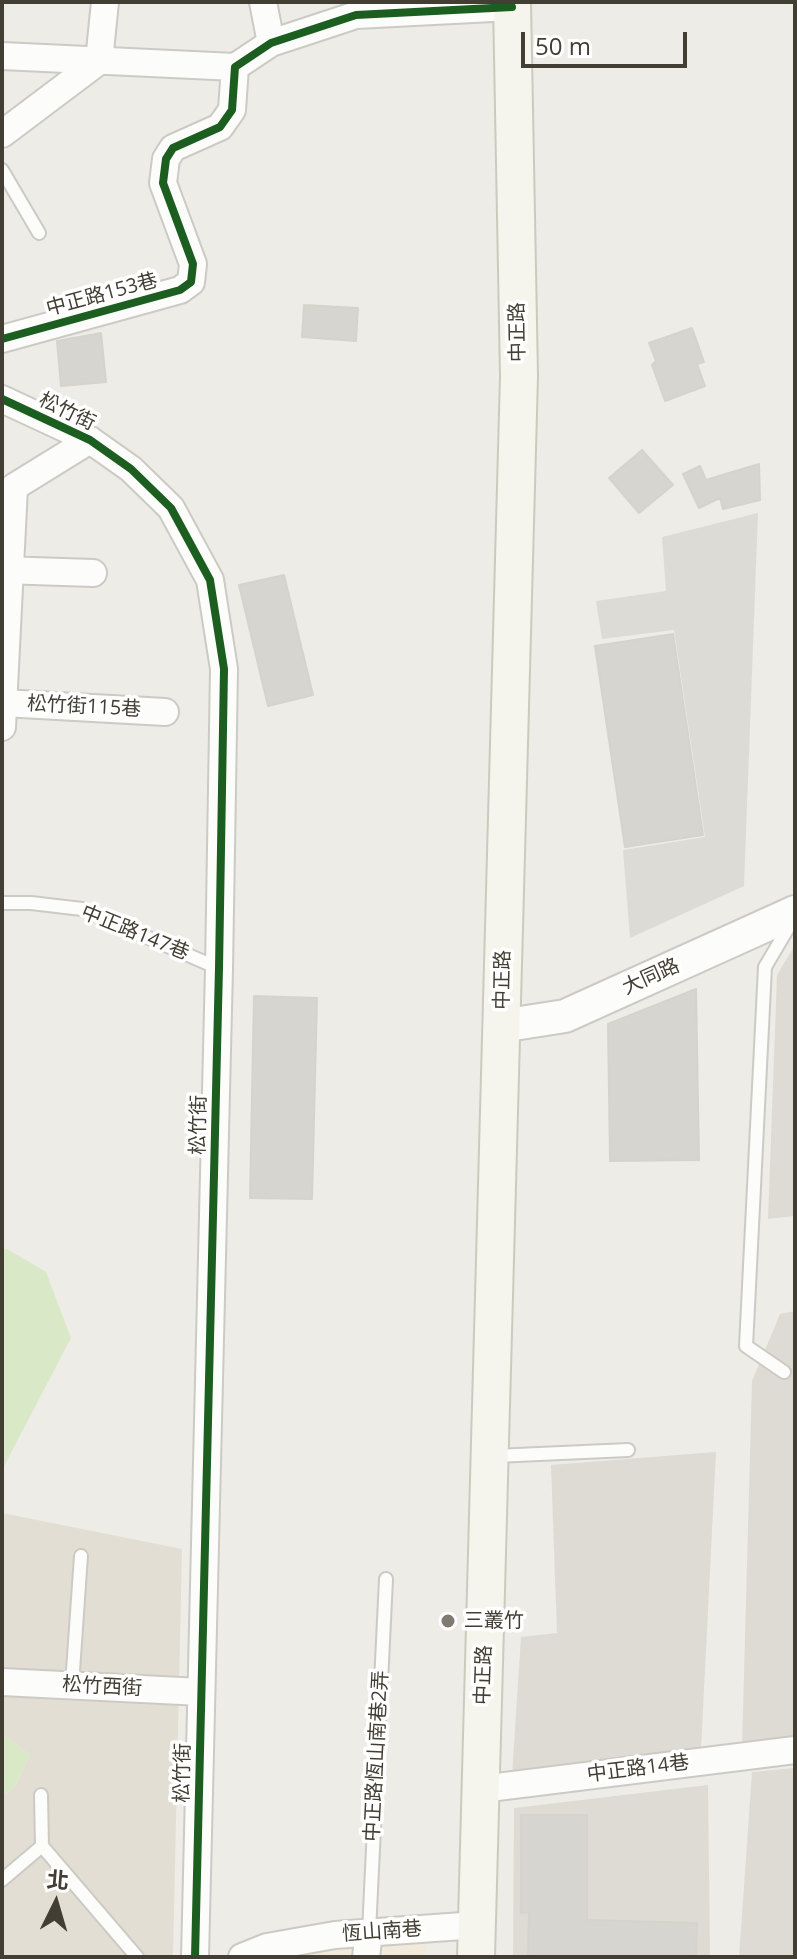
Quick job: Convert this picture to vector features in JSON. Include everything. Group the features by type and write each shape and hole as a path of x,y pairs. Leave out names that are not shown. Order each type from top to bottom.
{"main road":[{"name":"中正路","path":"477,1941 519,376 512,4"}],"street":[{"path":"2,134 99,61 105,2"},
{"path":"263,2 271,43"},
{"path":"2,56 235,67 271,43 356,15 512,4"},
{"name":"中正路153巷","path":"2,339 180,290 191,282 193,264 163,183 166,159 173,148 220,127 232,110 235,67"},
{"name":"松竹街","path":"2,399 90,440 131,469 171,508 210,580 224,669 195,1957"},
{"name":"松竹街115巷","path":"2,727 5,570 14,487 90,440"},
{"path":"5,570 93,573"},
{"name":"松竹街115巷","path":"2,703 165,712"},
{"name":"大同路","path":"501,1026 565,1016 795,914"},
{"name":"松竹西街","path":"2,1682 201,1692"},
{"name":"中正路14巷","path":"481,1789 795,1750"},
{"name":"恆山南巷","path":"242,1957 267,1947 335,1935 368,1945 477,1941"}],"lane":[{"path":"2,170 39,233"},
{"name":"中正路147巷","path":"2,903 82,909 219,968"},
{"path":"784,1372 746,1346 765,967 795,914"},
{"path":"491,1456 628,1450"},
{"path":"72,1685 81,1556"},
{"name":"中正路恆山南巷2弄","path":"368,1945 386,1579"},
{"path":"41,1795 42,1846 137,1957"},
{"path":"2,1880 42,1846"}],"shaded area":[{"path":"758,513 744,886 630,938 623,850 705,837 674,630 602,639 596,601 666,591 662,537"},
{"path":"795,945 795,1216 768,1219 777,975"},
{"path":"795,1311 795,1737 742,1747 752,1381 780,1314"},
{"path":"716,1452 701,1749 512,1775 521,1637 557,1633 551,1465"},
{"path":"2,1513 182,1549 171,1957 2,1957 2,1796 15,1787 30,1755 2,1734"},
{"path":"795,1768 795,1957 739,1957 752,1772"},
{"path":"708,1785 710,1957 513,1957 514,1808"},
{"path":"426,1939 425,1957 273,1957 277,1955"}],"green space":[{"path":"7,1249 46,1272 71,1338 2,1470 2,1250"},
{"path":"2,1734 30,1755 15,1787 2,1796"}],"building":[{"path":"304,305 358,308 356,341 302,337"},
{"path":"692,328 704,362 697,364 705,386 665,401 652,365 656,361 649,343"},
{"path":"101,333 106,382 61,386 57,341"},
{"path":"642,450 673,485 639,513 609,478"},
{"path":"759,464 760,500 723,509 720,498 699,508 683,474 700,466 706,480"},
{"path":"284,575 313,695 268,706 239,585"},
{"path":"673,634 703,835 625,847 595,646"},
{"path":"696,989 699,1160 610,1161 608,1024"},
{"path":"254,996 317,998 312,1199 250,1198"},
{"path":"521,1815 587,1815 587,1920 697,1923 696,1957 528,1957 529,1912 521,1913"}],"cycle path":[{"path":"2,339 180,290 191,282 193,264 163,183 166,159 173,148 220,127 232,110 235,67 271,43 356,15 512,7"},
{"path":"2,399 90,440 131,469 171,508 210,580 224,669 195,1957"}],"place":[{"name":"三叢竹","path":"448,1621"}]}
